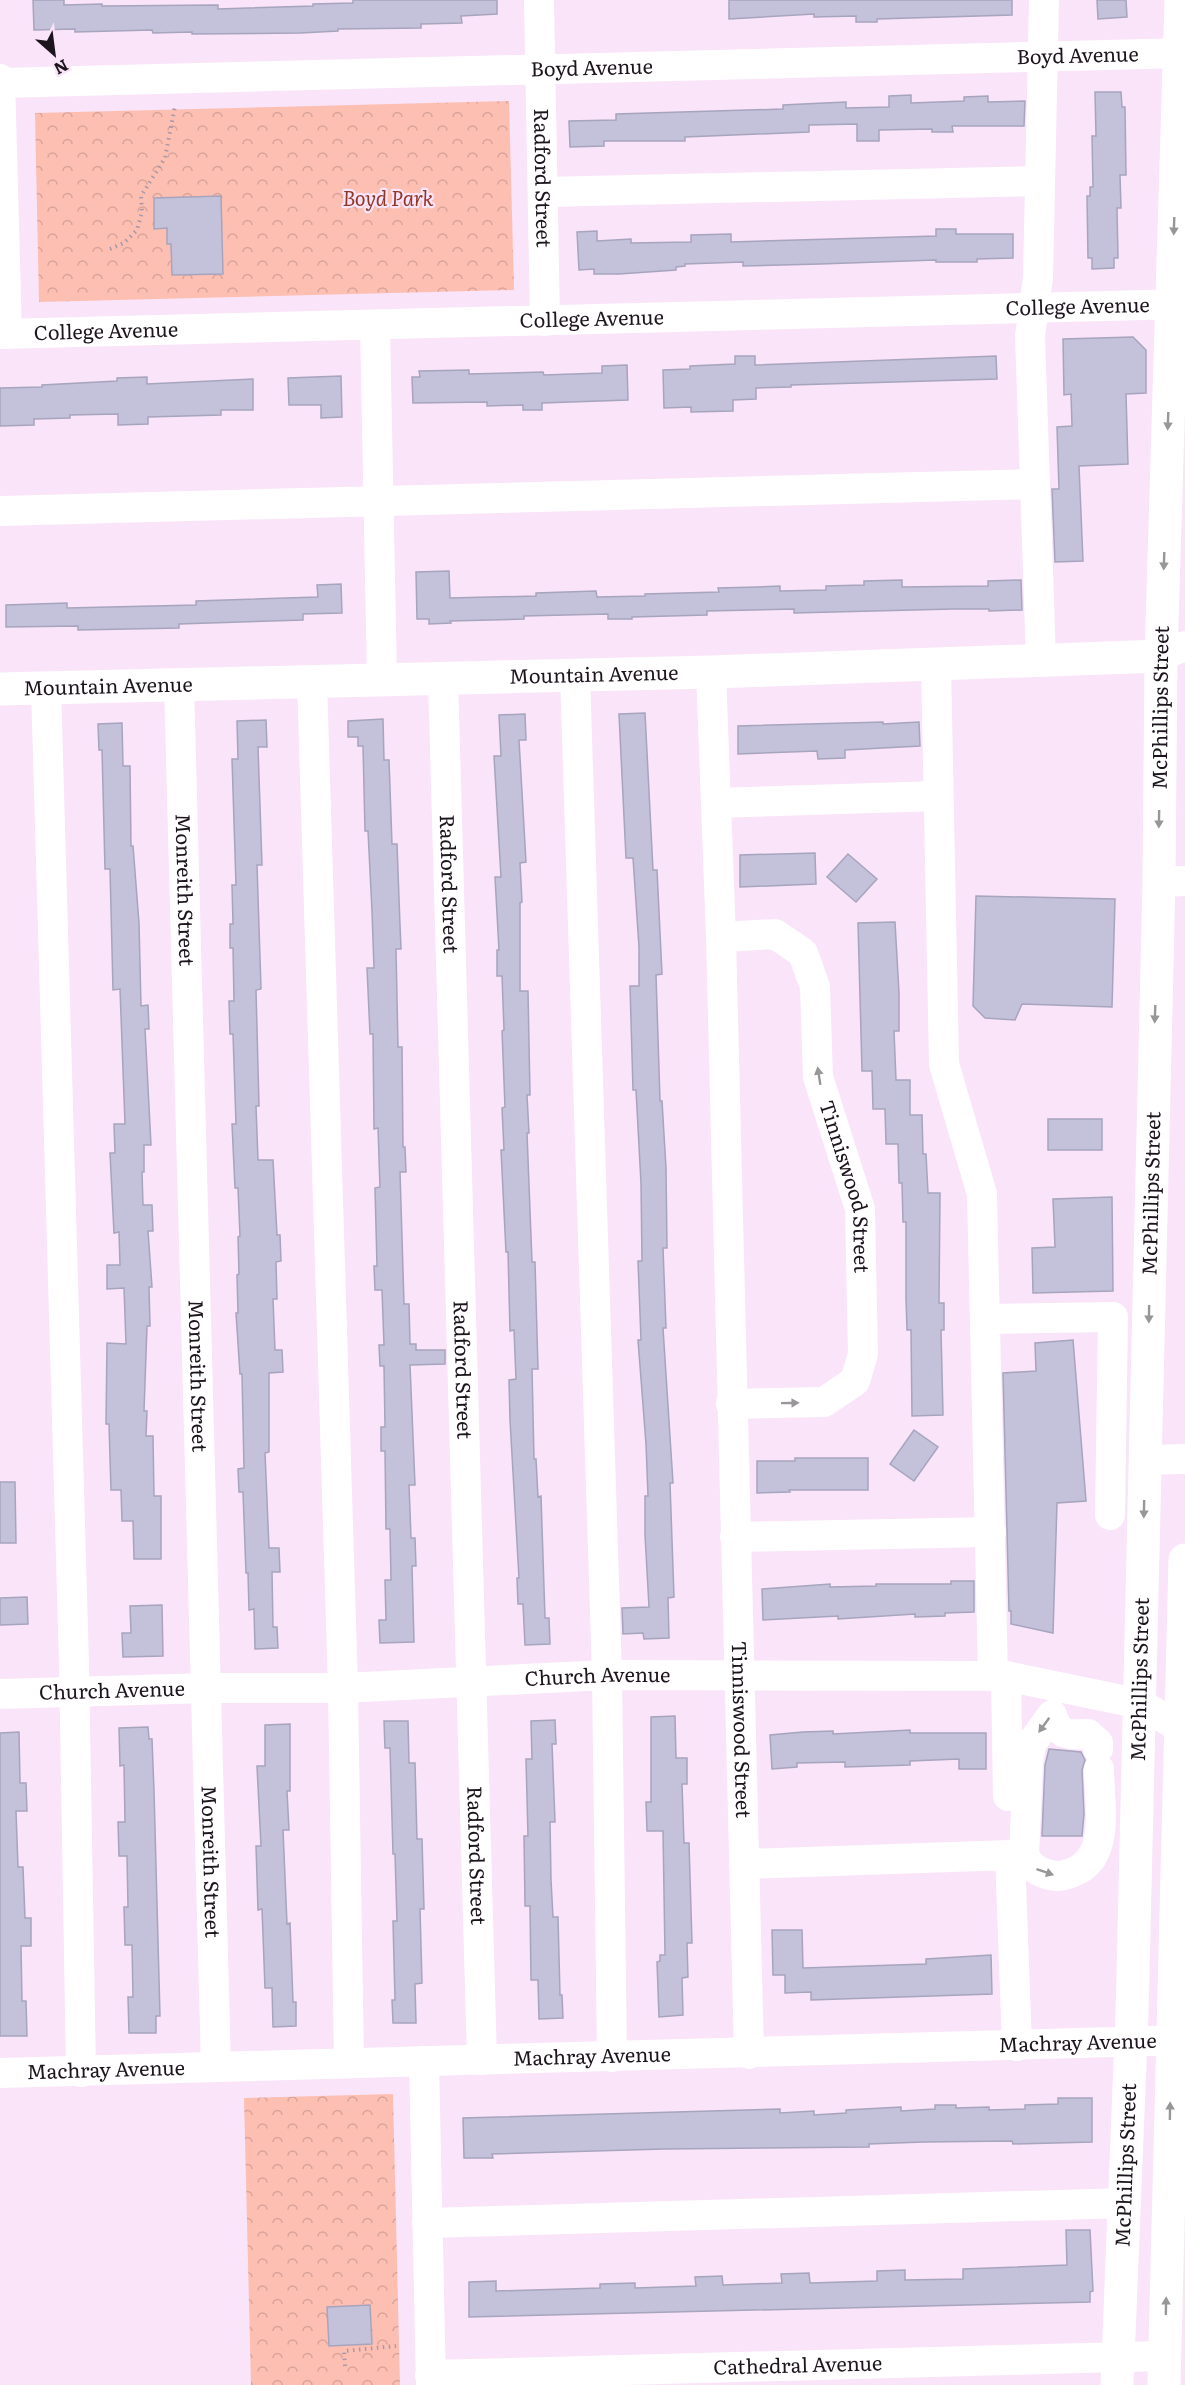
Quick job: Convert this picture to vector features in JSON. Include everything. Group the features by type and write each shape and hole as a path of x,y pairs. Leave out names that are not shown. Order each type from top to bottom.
{"main road":[{"name":"McPhillips Street","path":"1117,2371 1132,2041 1148,1359 1172,882 1173,651 1183,53 1181,0"},
{"name":"Mountain Avenue","path":"0,689 711,672 1041,660 1173,651"},
{"name":"McPhillips Street","path":"1164,2371 1178,2040 1185,1560"}],"street":[{"name":"Radford Street","path":"539,0 545,321"},
{"path":"1041,660 1030,336 1038,278 1044,0"},
{"name":"Boyd Avenue","path":"0,81 1183,53"},
{"path":"0,81 3,334"},
{"path":"543,192 1040,181"},
{"name":"College Avenue","path":"3,334 1178,305"},
{"path":"375,325 382,680"},
{"path":"0,511 1035,484"},
{"path":"936,663 944,1064 982,1194 991,1532 1010,1855 1017,2046"},
{"name":"Tinniswood Street","path":"711,672 721,937 749,2054"},
{"path":"575,675 607,1675 612,2057"},
{"name":"Radford Street","path":"443,678 483,2060"},
{"path":"312,681 343,1688 349,2063"},
{"name":"Monreith Street","path":"179,684 216,2067"},
{"path":"45,687 75,1692 81,2072"},
{"path":"716,803 938,796"},
{"name":"Tinniswood Street","path":"721,937 775,934 803,953 815,987 818,1077 860,1209 863,1354 855,1381 824,1402 731,1404"},
{"path":"986,1319 1113,1317 1110,1515"},
{"path":"1112,1381 1148,1359"},
{"path":"1145,1460 1185,1459"},
{"path":"735,1538 991,1532"},
{"name":"Church Avenue","path":"0,1694 207,1688 343,1688 607,1675 999,1676 1141,1704 1183,1730"},
{"path":"1052,1715 1056,1728 1062,1732 1071,1735 1088,1734 1098,1743 1099,1759 1100,1841 1093,1858 1082,1869 1061,1876 1044,1874 1031,1866 1024,1856 1030,1744 1052,1715"},
{"path":"744,1864 1010,1855"},
{"name":"Machray Avenue","path":"0,2073 749,2054 1178,2040"},
{"path":"424,2061 431,2380"},
{"path":"427,2223 1126,2204"},
{"name":"Cathedral Avenue","path":"431,2380 1164,2371"}],"path":[{"path":"110,249 124,243 137,230 142,212 141,196 165,158 175,106"},
{"path":"345,2366 344,2351 396,2346"}],"green space":[{"name":"Boyd Park","path":"509,101 514,290 39,302 35,113"},
{"path":"393,2094 400,2385 251,2385 244,2098"}],"building":[{"path":"33,0 64,0 64,5 218,5 218,9 313,6 313,4 353,3 353,0 497,0 497,14 461,16 462,23 421,24 421,28 338,29 338,31 300,33 192,34 192,32 153,33 152,30 75,32 75,29 34,30"},
{"path":"729,0 1012,0 1012,15 877,19 877,22 856,22 856,16 814,17 814,14 729,19"},
{"path":"1097,0 1126,0 1127,17 1098,19"},
{"path":"1095,92 1121,92 1122,107 1125,107 1126,175 1120,175 1121,208 1117,208 1118,258 1114,258 1114,268 1092,269 1092,258 1088,258 1087,196 1090,196 1090,187 1093,187 1092,136 1096,136"},
{"path":"911,95 911,103 964,101 964,97 988,96 988,102 1025,101 1024,126 952,126 953,132 932,132 932,129 879,130 879,141 857,141 857,124 809,125 809,132 685,137 685,141 604,141 604,146 570,147 569,121 616,120 616,114 783,109 783,105 846,102 846,108 889,107 889,96"},
{"path":"221,196 223,274 172,275 171,244 167,244 167,228 154,229 154,198"},
{"path":"936,229 956,229 956,234 1013,234 1013,258 977,259 977,262 936,262 936,260 743,266 743,262 685,264 685,266 676,267 676,270 619,274 594,274 594,269 579,270 577,232 597,231 597,241 631,239 631,243 691,242 691,235 731,234 731,242 936,236"},
{"path":"1133,337 1146,350 1146,393 1126,394 1128,464 1079,466 1083,561 1055,562 1052,489 1059,489 1057,427 1072,426 1071,394 1064,395 1063,339"},
{"path":"735,356 755,356 755,365 996,356 997,379 756,388 756,399 733,400 733,411 691,412 691,407 664,408 663,370 735,364"},
{"path":"627,365 628,400 542,403 542,410 523,410 523,405 487,406 487,402 413,403 412,377 420,377 419,371 469,370 469,374 543,372 544,375 602,373 602,366"},
{"path":"341,376 342,417 321,418 321,405 289,405 288,378"},
{"path":"147,377 147,384 253,379 253,410 221,410 221,415 148,417 148,424 118,425 118,414 70,415 70,418 34,419 34,425 0,426 0,388 42,387 42,385"},
{"path":"449,571 450,598 536,596 536,593 596,591 597,597 645,596 645,594 719,592 718,588 780,586 780,591 826,590 826,586 864,585 864,581 902,580 902,587 988,586 988,581 1021,580 1022,610 953,609 794,613 794,609 707,611 707,615 632,617 632,619 608,619 608,614 524,616 524,619 450,621 451,623 429,624 429,619 417,619 416,572"},
{"path":"341,584 342,613 303,614 303,620 179,624 179,628 78,630 78,626 6,627 6,605 67,603 67,608 196,605 196,601 318,597 317,585"},
{"path":"645,713 653,870 657,870 662,974 656,975 660,1101 662,1101 666,1168 667,1248 663,1248 666,1328 663,1328 673,1483 670,1483 674,1597 668,1598 669,1638 644,1639 643,1633 623,1634 622,1608 649,1607 645,1535 645,1496 648,1496 646,1444 638,1340 641,1340 638,1261 642,1261 641,1183 636,1090 633,1090 630,986 639,986 639,947 633,858 626,858 619,714"},
{"path":"525,714 526,740 519,740 526,862 520,863 522,902 520,903 520,991 528,991 530,1095 527,1095 529,1133 527,1133 532,1262 535,1262 538,1369 532,1369 534,1459 536,1459 538,1497 541,1496 545,1618 549,1618 550,1644 525,1645 523,1604 518,1604 517,1578 519,1578 510,1420 509,1380 516,1379 514,1330 510,1331 508,1252 506,1252 501,1150 504,1150 502,1031 504,1030 502,976 497,976 497,950 499,950 495,877 501,877 494,756 501,756 499,715"},
{"path":"383,719 384,760 389,760 392,844 397,844 401,949 396,949 398,1047 402,1047 403,1147 405,1147 406,1172 400,1172 404,1304 409,1304 410,1344 416,1344 416,1350 445,1350 445,1364 410,1365 415,1485 409,1485 411,1538 415,1538 416,1566 412,1566 414,1642 380,1643 379,1620 386,1620 385,1580 391,1580 390,1529 386,1529 385,1451 381,1451 381,1427 385,1427 384,1366 380,1366 379,1345 384,1345 382,1290 375,1290 374,1266 377,1266 375,1188 380,1187 378,1128 374,1129 373,1034 370,1034 367,968 374,968 368,831 365,831 363,746 358,746 358,737 348,737 348,721"},
{"path":"266,720 267,747 258,747 262,865 257,865 261,989 256,990 259,1106 256,1106 258,1160 273,1160 277,1235 280,1235 281,1261 276,1262 277,1299 273,1299 275,1350 282,1350 283,1372 269,1373 269,1452 265,1453 269,1548 279,1548 280,1572 272,1572 273,1627 277,1627 278,1648 255,1649 254,1609 249,1610 248,1573 246,1573 243,1492 239,1492 238,1469 244,1468 242,1374 240,1374 236,1313 238,1313 237,1275 239,1274 238,1237 240,1236 232,1124 236,1124 233,1034 230,1034 229,1001 234,1001 230,924 233,924 232,885 236,885 232,759 238,759 237,721"},
{"path":"883,722 883,724 919,722 920,746 845,750 845,758 818,759 817,751 738,754 738,726"},
{"path":"122,723 123,766 130,766 131,846 133,846 139,923 141,1006 148,1005 149,1029 145,1029 151,1145 144,1145 144,1172 142,1172 143,1205 152,1205 153,1231 148,1231 152,1287 149,1287 150,1326 147,1326 144,1411 147,1411 146,1436 153,1436 154,1496 161,1496 161,1559 134,1559 133,1521 122,1521 121,1490 111,1490 109,1424 106,1424 107,1343 126,1344 124,1288 107,1289 107,1265 120,1265 119,1232 114,1233 110,1153 115,1153 114,1124 125,1124 120,989 113,990 110,869 105,869 102,750 99,750 98,724"},
{"path":"815,853 816,884 740,887 740,855"},
{"path":"848,854 877,879 856,902 827,877"},
{"path":"976,896 1115,899 1112,1007 1022,1004 1015,1020 985,1018 973,1006"},
{"path":"895,922 899,993 899,1031 894,1031 896,1080 910,1080 910,1115 922,1115 923,1154 926,1154 928,1193 940,1193 939,1303 944,1303 944,1330 941,1330 943,1415 912,1416 911,1330 907,1330 906,1298 906,1222 903,1222 902,1183 899,1183 898,1144 886,1144 885,1109 873,1109 872,1071 862,1071 858,923"},
{"path":"1048,1119 1102,1119 1102,1150 1048,1150"},
{"path":"1112,1197 1113,1291 1033,1293 1032,1248 1055,1247 1053,1199"},
{"path":"1073,1340 1086,1501 1057,1503 1053,1633 1011,1624 1003,1373 1036,1371 1035,1343"},
{"path":"914,1430 938,1447 914,1481 890,1464"},
{"path":"795,1458 868,1458 868,1490 789,1490 790,1492 757,1493 757,1461 795,1461"},
{"path":"0,1482 15,1482 16,1543 0,1543"},
{"path":"951,1581 974,1581 974,1612 945,1613 945,1616 915,1617 915,1614 838,1619 838,1616 763,1620 762,1589 830,1584 830,1587 876,1586 876,1584 951,1584"},
{"path":"27,1597 28,1624 0,1625 0,1598"},
{"path":"162,1605 163,1656 123,1657 122,1633 131,1633 130,1606"},
{"path":"675,1716 676,1758 687,1758 687,1784 682,1784 684,1843 689,1843 692,1943 687,1943 688,1977 682,1978 683,2015 659,2017 657,1962 660,1961 660,1955 665,1955 663,1831 647,1831 646,1802 651,1802 651,1717"},
{"path":"555,1720 556,1744 552,1744 555,1822 550,1822 551,1880 553,1917 558,1917 560,1995 562,1995 563,2018 539,2019 538,1980 531,1980 530,1906 525,1906 524,1836 528,1836 526,1759 532,1759 531,1721"},
{"path":"384,1721 408,1721 409,1763 415,1763 417,1839 422,1839 424,1909 420,1909 422,1983 415,1984 416,2023 393,2023 392,2000 395,2000 393,1921 397,1921 390,1748 385,1748"},
{"path":"290,1724 290,1791 287,1791 289,1830 283,1830 287,1924 290,1923 296,2026 273,2027 272,1988 265,1988 262,1909 258,1910 256,1846 261,1846 257,1766 265,1766 265,1725"},
{"path":"148,1727 149,1739 152,1739 160,2016 156,2016 156,2033 129,2033 128,1997 133,1997 132,1945 125,1945 124,1907 128,1907 127,1856 119,1856 118,1822 125,1822 124,1765 120,1766 119,1728"},
{"path":"910,1730 910,1733 986,1733 986,1769 959,1769 959,1759 910,1761 910,1765 845,1767 845,1762 797,1763 797,1767 772,1769 770,1735 803,1732 833,1731 833,1734"},
{"path":"19,1732 20,1783 26,1783 27,1811 16,1811 18,1867 23,1867 25,1918 31,1918 31,1946 21,1946 22,2001 26,2001 27,2036 0,2036 0,1733"},
{"path":"1049,1749 1081,1752 1085,1760 1082,1770 1084,1814 1082,1836 1042,1836 1045,1765"},
{"path":"772,1930 802,1930 803,1968 926,1964 926,1959 991,1955 992,1994 811,2000 811,1992 785,1993 785,1975 773,1975"},
{"path":"1058,2098 1092,2098 1092,2142 1013,2144 1012,2141 923,2142 869,2144 869,2147 664,2149 492,2154 493,2158 464,2158 463,2118 780,2109 780,2113 814,2111 814,2115 846,2113 846,2110 901,2107 901,2111 935,2109 935,2105 956,2105 956,2108 989,2107 989,2110 1025,2109 1025,2105 1058,2104"},
{"path":"1066,2230 1090,2230 1093,2291 1090,2292 1090,2302 469,2317 469,2282 496,2281 496,2291 600,2288 600,2284 635,2283 635,2288 696,2286 695,2277 722,2276 723,2285 782,2283 781,2274 809,2273 810,2283 877,2281 877,2271 905,2270 905,2280 963,2279 963,2269 1067,2265"},
{"path":"370,2305 372,2344 329,2346 327,2307"}]}
